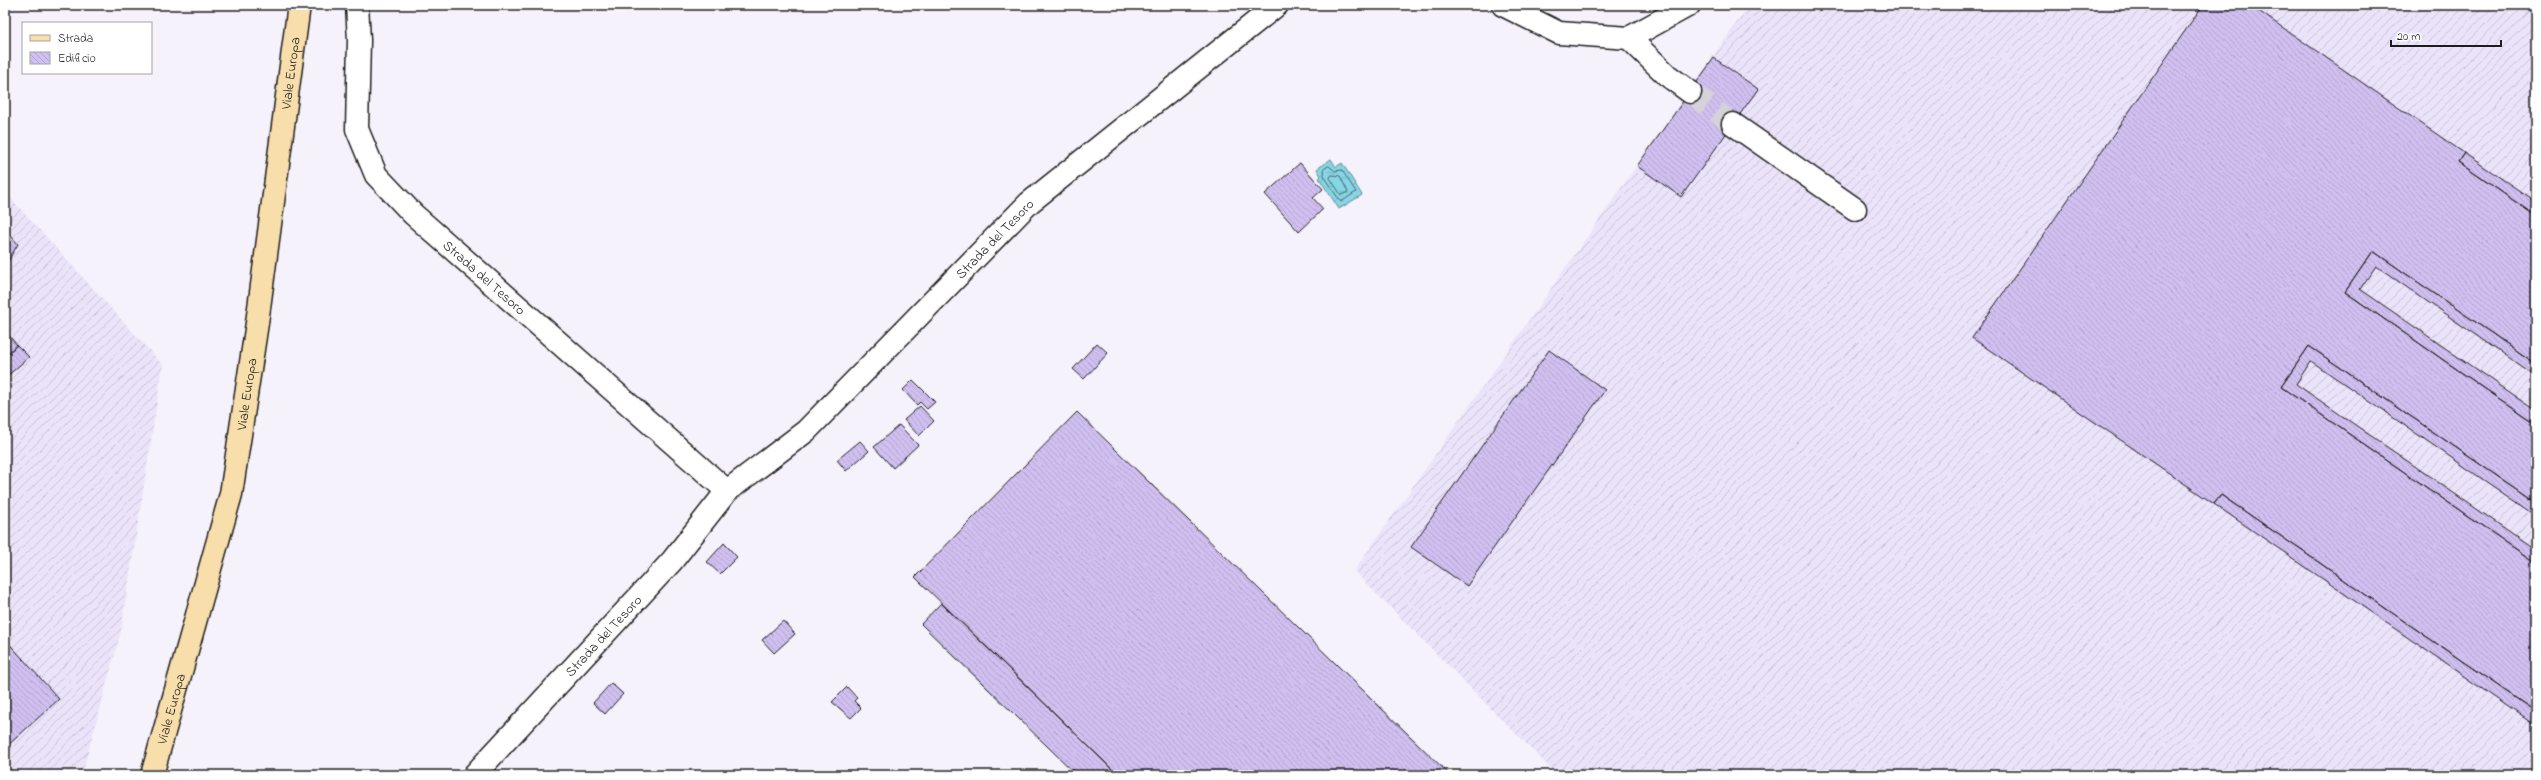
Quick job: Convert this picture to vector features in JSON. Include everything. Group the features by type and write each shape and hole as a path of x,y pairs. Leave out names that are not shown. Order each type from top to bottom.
{"main road":[{"name":"Viale Europa","path":"152,775 231,494 258,323 299,5"}],"street":[{"name":"Strada del Tesoro","path":"357,5 359,40 357,129 376,175 419,219 728,491"},
{"name":"Strada del Tesoro","path":"474,775 672,561 728,491 806,431 1029,203 1277,5"},
{"path":"1503,5 1559,33 1629,38 1689,5"},
{"path":"1629,38 1667,75 1690,92"},
{"path":"1733,124 1855,209"}],"shaded area":[{"path":"1749,5 2536,5 2536,775 1557,775 1354,571"},
{"path":"5,192 163,365 121,631 82,775 5,775"}],"water":[{"path":"1331,159 1336,167 1342,163 1362,195 1339,209 1319,178 1321,176 1317,169"}],"building":[{"path":"2203,5 2250,5 2464,153 2458,162 2536,216 2536,364 2373,251 2345,292 2536,424 2536,503 2309,346 2281,387 2536,563 2536,712 2221,495 2214,504 1972,338"},
{"path":"1714,58 1758,89 1681,197 1637,166"},
{"path":"2464,153 2536,202 2536,216 2458,162"},
{"path":"1300,163 1323,189 1313,198 1323,209 1299,232 1265,194"},
{"path":"5,229 18,244 5,266"},
{"path":"2373,251 2536,364 2536,377 2376,266 2360,289 2536,411 2536,424 2345,292"},
{"path":"5,331 17,345 5,356"},
{"path":"1097,343 1108,353 1084,379 1073,369"},
{"path":"17,345 29,357 5,378 5,356"},
{"path":"2309,346 2536,503 2536,516 2311,361 2296,384 2536,550 2536,563 2281,387"},
{"path":"1549,350 1605,390 1467,586 1411,547"},
{"path":"913,380 935,402 927,409 920,402 917,405 903,390"},
{"path":"920,406 934,421 919,436 904,420"},
{"path":"1077,412 1448,773 1446,775 1118,775 915,577"},
{"path":"899,425 918,445 893,468 874,447"},
{"path":"860,441 869,451 846,471 837,460"},
{"path":"2221,495 2536,712 2536,726 2214,504"},
{"path":"724,543 737,557 720,574 707,562"},
{"path":"941,603 1118,775 1077,775 921,624"},
{"path":"783,621 795,634 774,653 762,640"},
{"path":"5,639 59,699 5,748"},
{"path":"611,683 623,694 605,714 593,703"},
{"path":"847,687 857,698 854,701 861,708 851,718 832,702"}],"tunnel":[{"path":"1690,92 1733,124"}]}
